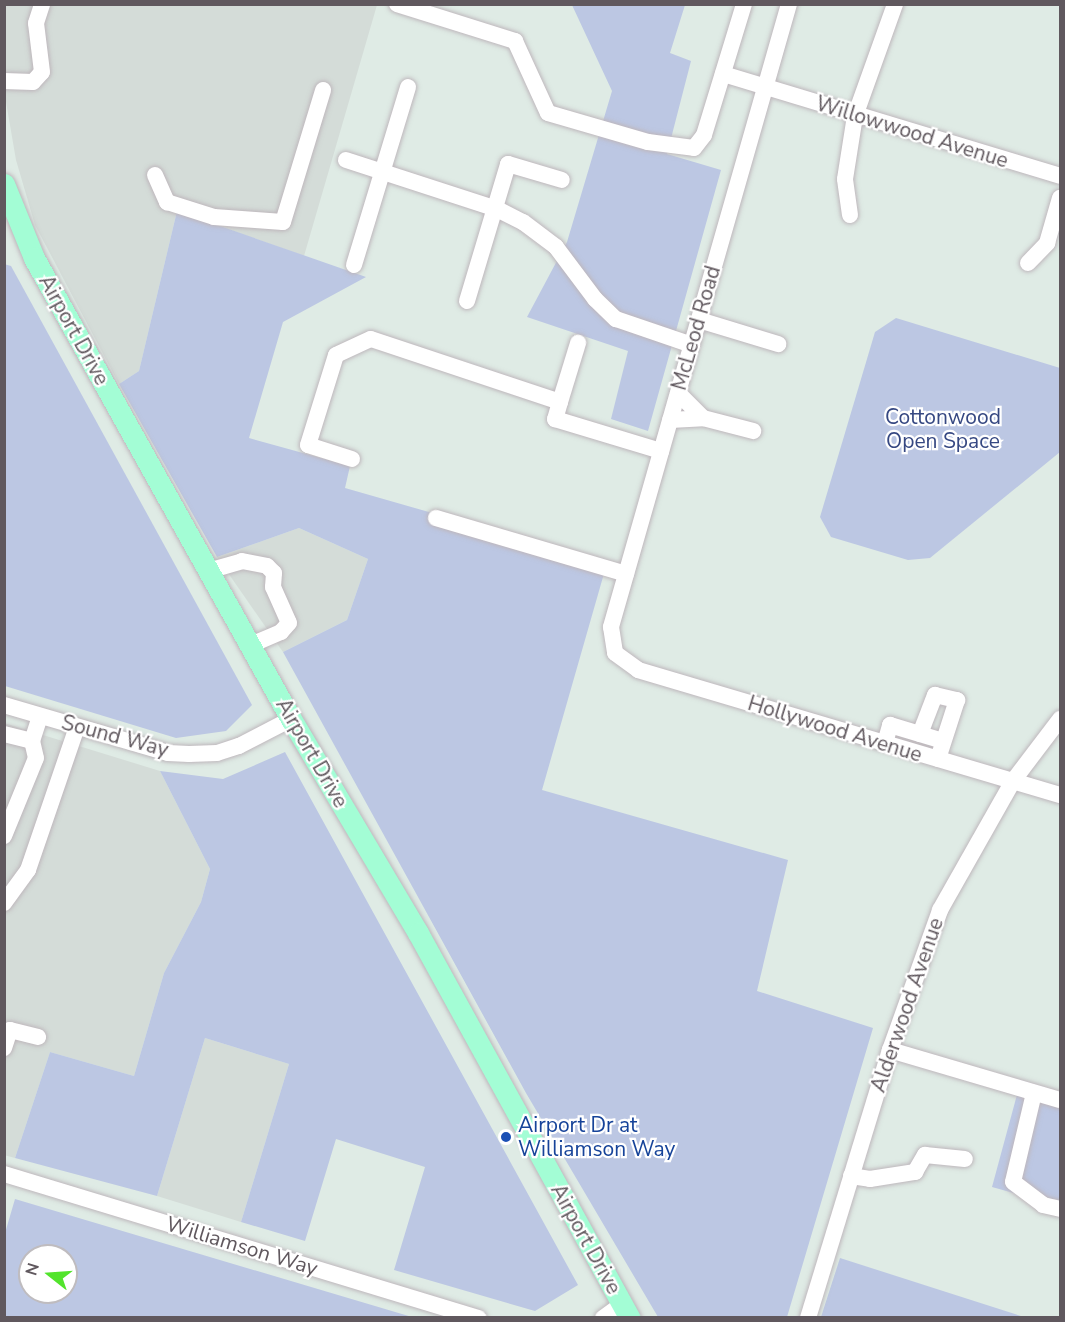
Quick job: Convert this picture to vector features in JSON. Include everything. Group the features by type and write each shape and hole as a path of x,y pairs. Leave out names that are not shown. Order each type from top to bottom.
{"main road":[{"name":"Airport Drive","path":"6,195 34,258 291,719 418,933 626,1311"}],"street":[{"path":"4,81 33,82 42,72 36,23 42,4"},
{"path":"397,4 444,11 514,41 548,113 648,142 694,148 704,135 744,4"},
{"name":"McLeod Road","path":"615,653 611,627 789,4"},
{"path":"850,215 845,179 855,116 895,4"},
{"name":"Willowwood Avenue","path":"723,74 855,116 1060,176"},
{"path":"354,265 408,87"},
{"path":"155,175 167,202 214,217 284,222 323,90"},
{"path":"346,160 495,208 530,226 556,247 595,299 616,319 692,345"},
{"path":"467,301 508,164 561,180"},
{"path":"1028,263 1047,243 1060,198"},
{"path":"699,320 778,344"},
{"path":"352,459 308,445 336,356 371,339 560,402"},
{"path":"578,343 555,419 662,451"},
{"path":"678,393 703,418"},
{"path":"670,420 703,418 753,431"},
{"path":"436,518 626,574"},
{"path":"208,571 242,561 267,566 274,573 273,586 289,623 281,632 250,645"},
{"name":"Hollywood Avenue","path":"615,653 638,670 1060,795"},
{"path":"920,734 935,695 957,700 938,759"},
{"name":"Sound Way","path":"4,705 168,753 217,753 260,739 291,719"},
{"path":"4,836 36,758 32,741 40,716"},
{"name":"Alderwood Avenue","path":"808,1317 890,1050 940,910 1013,781 1060,719"},
{"path":"885,743 891,725 944,741"},
{"path":"4,903 28,870 77,727"},
{"path":"4,734 32,741"},
{"path":"4,1048 7,1029 38,1037"},
{"path":"890,1050 1060,1100"},
{"path":"1034,1093 1013,1182 1043,1204 1060,1209"},
{"path":"851,1176 870,1179 915,1172 926,1155 965,1160"},
{"name":"Williamson Way","path":"4,1174 479,1317"},
{"path":"603,1317 626,1311"}],"shaded area":[{"path":"4,5 377,5 304,256 177,211 139,371 119,384 35,225 16,160 5,96"},
{"path":"299,528 368,559 347,620 283,652 217,557"},
{"path":"4,723 160,771 210,869 201,902 164,973 134,1076 50,1052 15,1158 4,1155"},
{"path":"205,1038 289,1064 241,1222 157,1196"}],"green space":[{"path":"572,5 685,5 670,53 691,61 667,154 721,170 648,431 611,419 628,351 527,317 567,242 612,91"},
{"path":"177,211 366,277 283,322 249,438 350,466 345,488 607,563 542,790 788,860 757,991 873,1028 787,1317 658,1317 526,1093 283,652 347,620 368,559 299,528 217,557 119,384 139,371"},
{"path":"4,264 11,266 252,705 226,731 176,738 5,686"},
{"name":"Cottonwood Open Space","path":"896,318 1060,368 1060,452 930,558 908,560 831,537 820,517 875,332"},
{"path":"285,752 578,1285 535,1311 394,1270 425,1167 336,1139 305,1241 241,1222 289,1064 205,1038 157,1196 15,1158 50,1052 134,1076 164,973 201,902 210,869 160,771 223,779"},
{"path":"1021,1080 1060,1092 1060,1206 992,1187"},
{"path":"15,1199 412,1317 5,1317 5,1233"},
{"path":"840,1258 1024,1317 821,1317"}],"place":[{"name":"Airport Dr at Williamson Way","path":"506,1137"}]}
